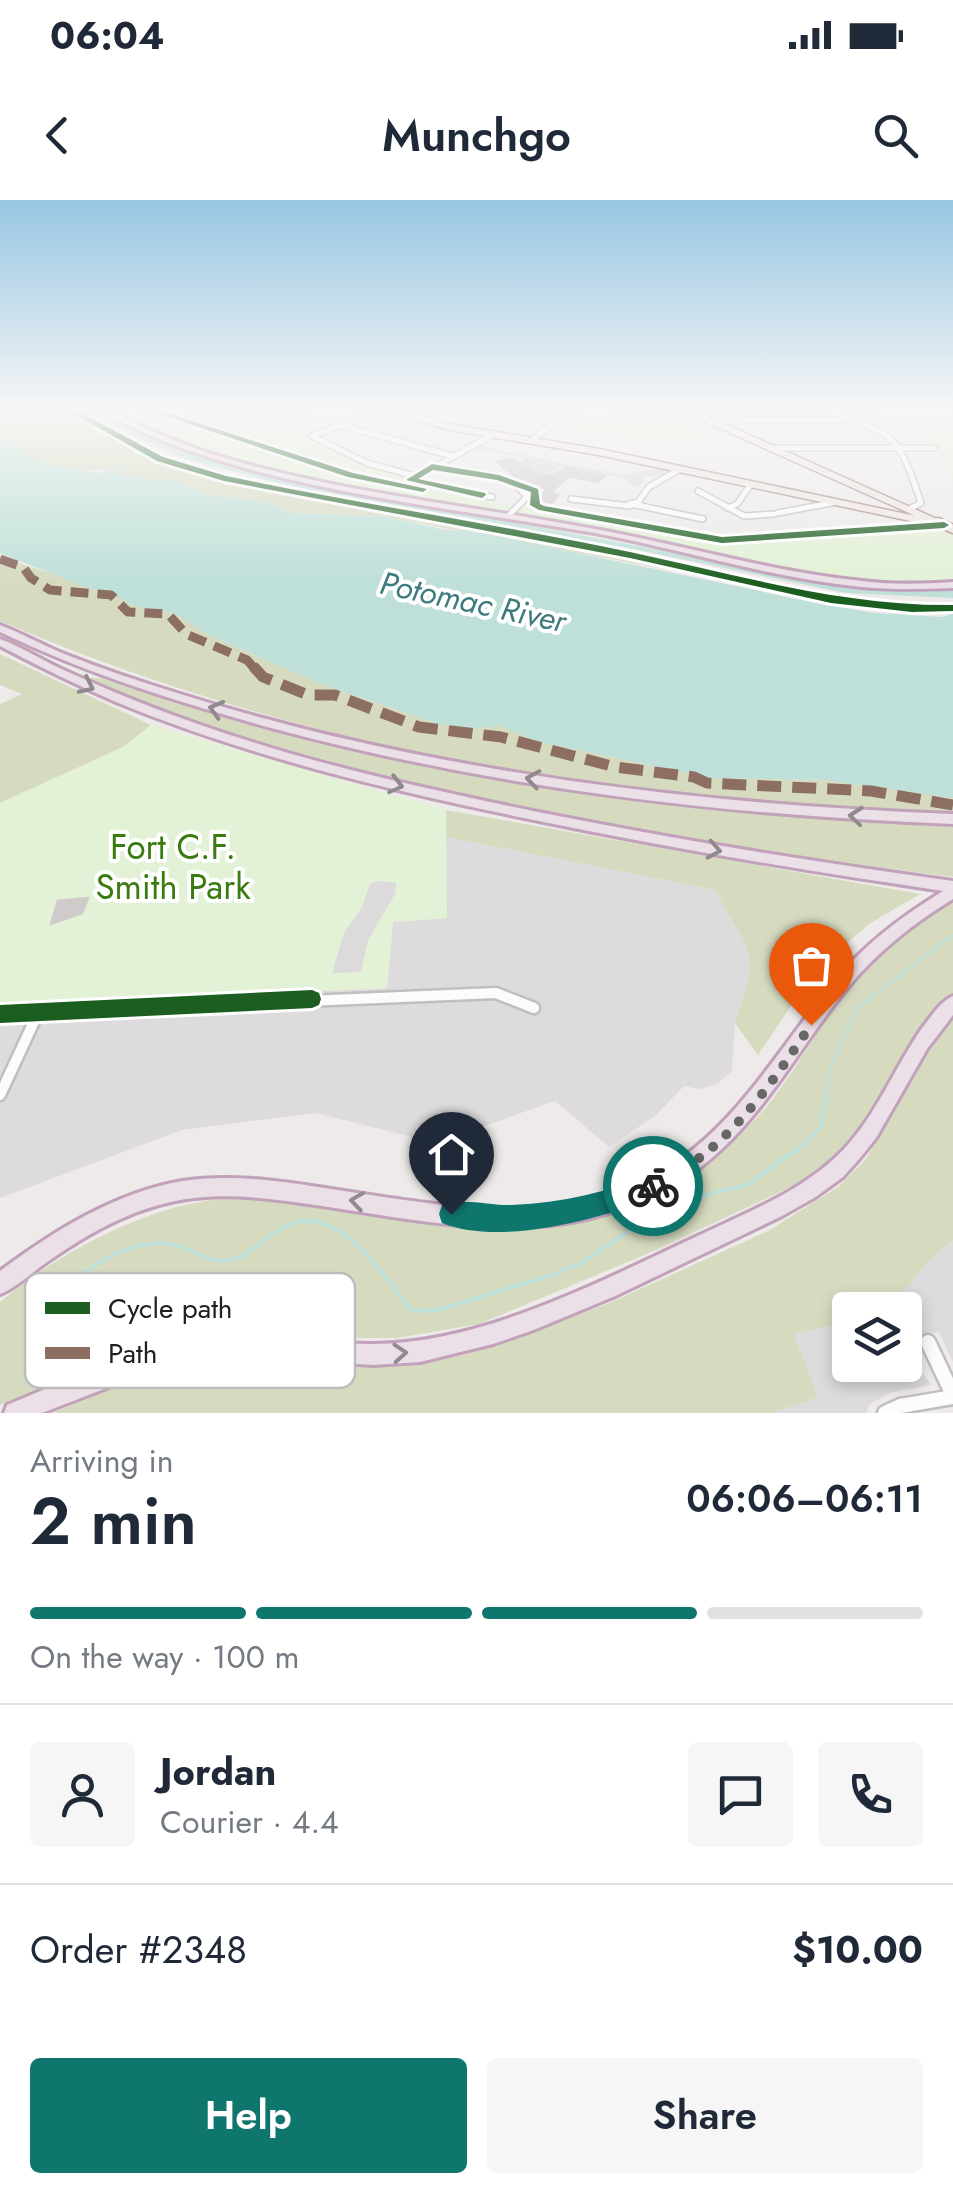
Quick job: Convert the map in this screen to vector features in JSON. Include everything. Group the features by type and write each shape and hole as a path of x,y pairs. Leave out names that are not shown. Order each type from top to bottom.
{"highway":[{"path":"263,469 842,581 953,585"},
{"path":"0,628 96,670 169,695 290,730 462,768 723,805 953,819"},
{"path":"0,642 116,699 220,737 304,761 577,824 953,890"},
{"path":"0,1284 104,1216 150,1199 194,1189 260,1189 507,1218 574,1212 642,1192 689,1166 732,1131 860,962 953,890"},
{"path":"355,1352 382,1354 442,1347 504,1328 629,1278 782,1206 836,1170 872,1126 920,1042 953,1003"},
{"path":"14,1413 78,1388"}],"main road":[{"path":"680,469 953,530"},
{"path":"816,469 953,530"},
{"path":"877,497 884,506"},
{"path":"864,508 906,510 930,522"}],"street":[{"path":"385,469 492,498"},
{"path":"413,478 429,469"},
{"path":"442,469 500,478 521,487 527,497 508,516"},
{"path":"640,505 649,487 680,469"},
{"path":"906,510 921,504 909,469"},
{"path":"728,508 738,504 751,484"},
{"path":"698,491 744,516 836,502"},
{"path":"571,499 640,505 704,519"},
{"path":"0,1014 496,993 534,1008"},
{"path":"0,1095 38,1013"},
{"path":"885,1413 900,1406 953,1396 928,1342"}],"shaded area":[{"path":"127,469 186,469 582,547 750,585 386,517 293,513 264,502 212,496 171,481 117,475"},
{"path":"529,469 557,469 549,474 539,475"},
{"path":"575,469 622,475 658,469 669,471 663,476 642,477 646,481 639,486 628,485 629,481"},
{"path":"0,557 112,593 132,605 176,614 207,634 316,682 436,723 471,729 500,726 536,741 710,778 824,780 948,797 953,798 953,814 831,809 587,783 347,736 229,704 113,666 0,621"},
{"path":"0,654 151,725 124,747 0,803 0,704 22,694 0,685"},
{"path":"86,678 101,678 312,742 470,775 711,808 953,827 953,877 676,837 492,801 221,730"},
{"path":"446,810 920,894 869,924 815,970 758,1055 735,1023 748,980 749,953 715,890 446,837"},
{"path":"446,837 715,890 750,948 753,975 735,1023 732,1071 717,1084 699,1089 684,1086 655,1116 609,1147 555,1101 436,1143 316,1113 182,1130 0,1198 0,1006 387,988 393,922 447,918"},
{"path":"396,883 395,894 368,940 361,972 332,973 344,933 362,907 370,884"},
{"path":"953,900 953,994 911,1044 853,1139 816,1172 793,1186 654,1251 479,1324 397,1338 355,1338 355,1273 38,1273 135,1221 165,1210 224,1199 273,1199 493,1228 566,1225 614,1212 697,1169 751,1124 779,1090 834,1007 869,965"},
{"path":"953,1017 953,1240 930,1259 903,1292 832,1292 832,1326 794,1334 818,1397 772,1413 52,1413 112,1388 355,1388 355,1363 408,1366 464,1355 607,1304 768,1231 838,1187 865,1160"},
{"path":"953,1240 953,1362 939,1332 922,1335 922,1292 903,1292 930,1259"},
{"path":"23,1284 25,1388 42,1388 0,1405 0,1302"},
{"path":"832,1326 832,1382 922,1382 922,1372 931,1385 892,1392 870,1404 866,1413 772,1413 817,1397 794,1334"}],"green space":[{"path":"267,469 380,469 410,477 401,485 703,540 938,527 953,533 953,583 820,575"},
{"name":"Fort C.F. Smith Park","path":"151,725 446,810 447,918 393,922 387,988 0,1006 0,803 123,747"}],"water":[{"name":"Potomac River","path":"0,469 67,469 98,473 126,469 116,475 171,481 212,496 264,502 293,513 386,517 446,530 472,531 874,613 943,617 953,613 953,798 824,780 710,778 536,741 500,726 471,729 436,723 316,682 207,634 176,614 131,605 112,593 88,588 0,553"},
{"path":"224,469 257,469 329,487 857,588 953,589 953,598 846,593 633,549 302,489"}],"building":[{"path":"505,469 528,469 539,476 573,469 604,476 598,482 569,476 551,492 558,495 553,502 538,500 547,488 526,485"},
{"path":"88,898 82,913 51,924 58,901"}],"waterway":[{"path":"825,1099 830,1069 857,1008 953,935"},
{"path":"84,1273 125,1250 163,1243 213,1260 229,1260 295,1222 316,1222 354,1242 411,1311 438,1310 558,1273 581,1263 658,1212 686,1200 747,1185 806,1143 821,1126 826,1097"}],"marked path":[{"path":"0,559 23,567 31,578 50,590 111,595 128,612 168,614 186,634 247,660 263,677 308,695 335,695 419,727 501,737 615,767 694,777 707,783 871,791 953,805"}],"cycle path":[{"path":"192,469 325,498 630,555 831,600 953,608"},
{"path":"331,469 423,489"},
{"path":"429,469 410,480 482,495"},
{"path":"442,469 499,478 535,491 535,505 542,508 722,540 944,525"},
{"path":"0,1014 312,999"}],"way so far":[{"path":"653,1186 689,1166 732,1131 765,1092 811,1025"}],"route":[{"path":"451,1214 489,1218 558,1215 606,1204 653,1186"}]}
